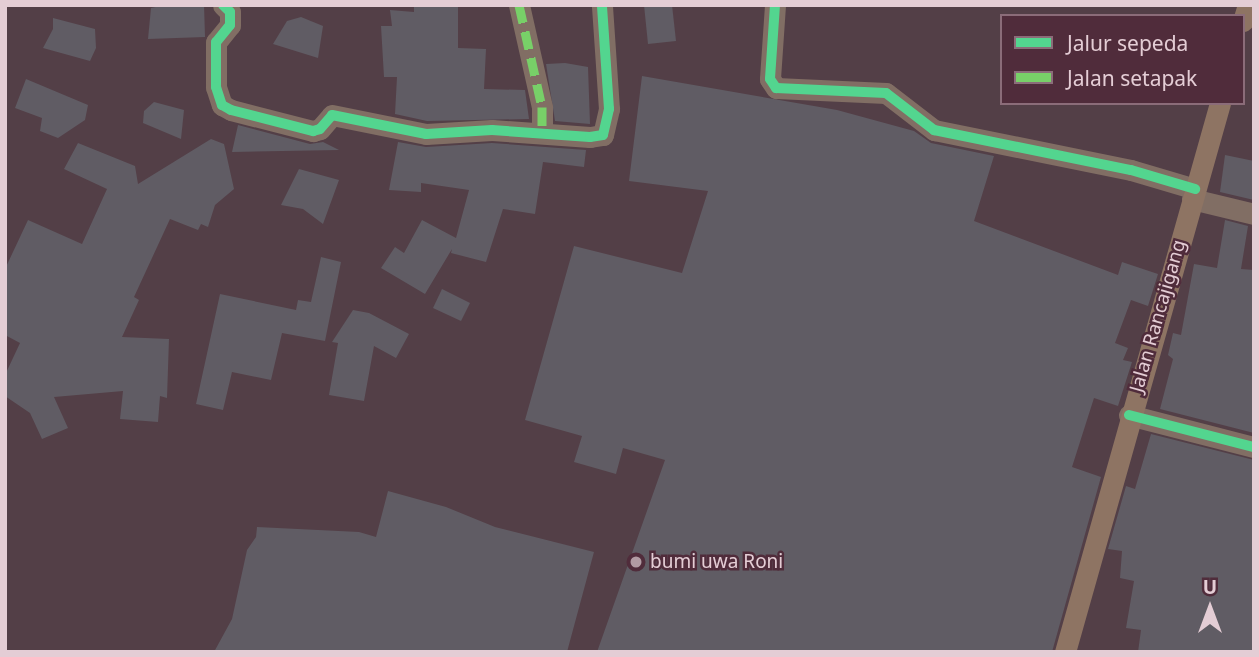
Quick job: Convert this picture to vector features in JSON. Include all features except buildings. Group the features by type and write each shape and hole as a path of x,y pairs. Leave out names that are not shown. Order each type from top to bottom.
{"main road":[{"name":"Jalan Rancajigang","path":"1065,652 1129,415 1219,105"}],"street":[{"path":"223,5 231,19 228,31 216,42 216,87 218,100 231,110 313,131 332,115 426,134 542,132 599,136 607,128 607,42 602,5"},
{"path":"519,5 542,107 542,132"},
{"path":"775,5 770,79 776,88 886,93 934,130 1131,170 1254,214"},
{"path":"1129,415 1254,447"}],"marked path":[{"path":"519,5 542,107 542,132"}],"cycle path":[{"path":"223,5 230,12 230,25 216,42 216,87 222,105 231,110 313,131 320,129 332,115 426,134 492,130 590,137 603,135 609,109 602,5"},
{"path":"775,5 770,79 776,88 886,93 934,130 1131,170 1195,189"},
{"path":"1129,415 1254,447"}],"place":[{"name":"bumi uwa Roni","path":"636,562"}]}
